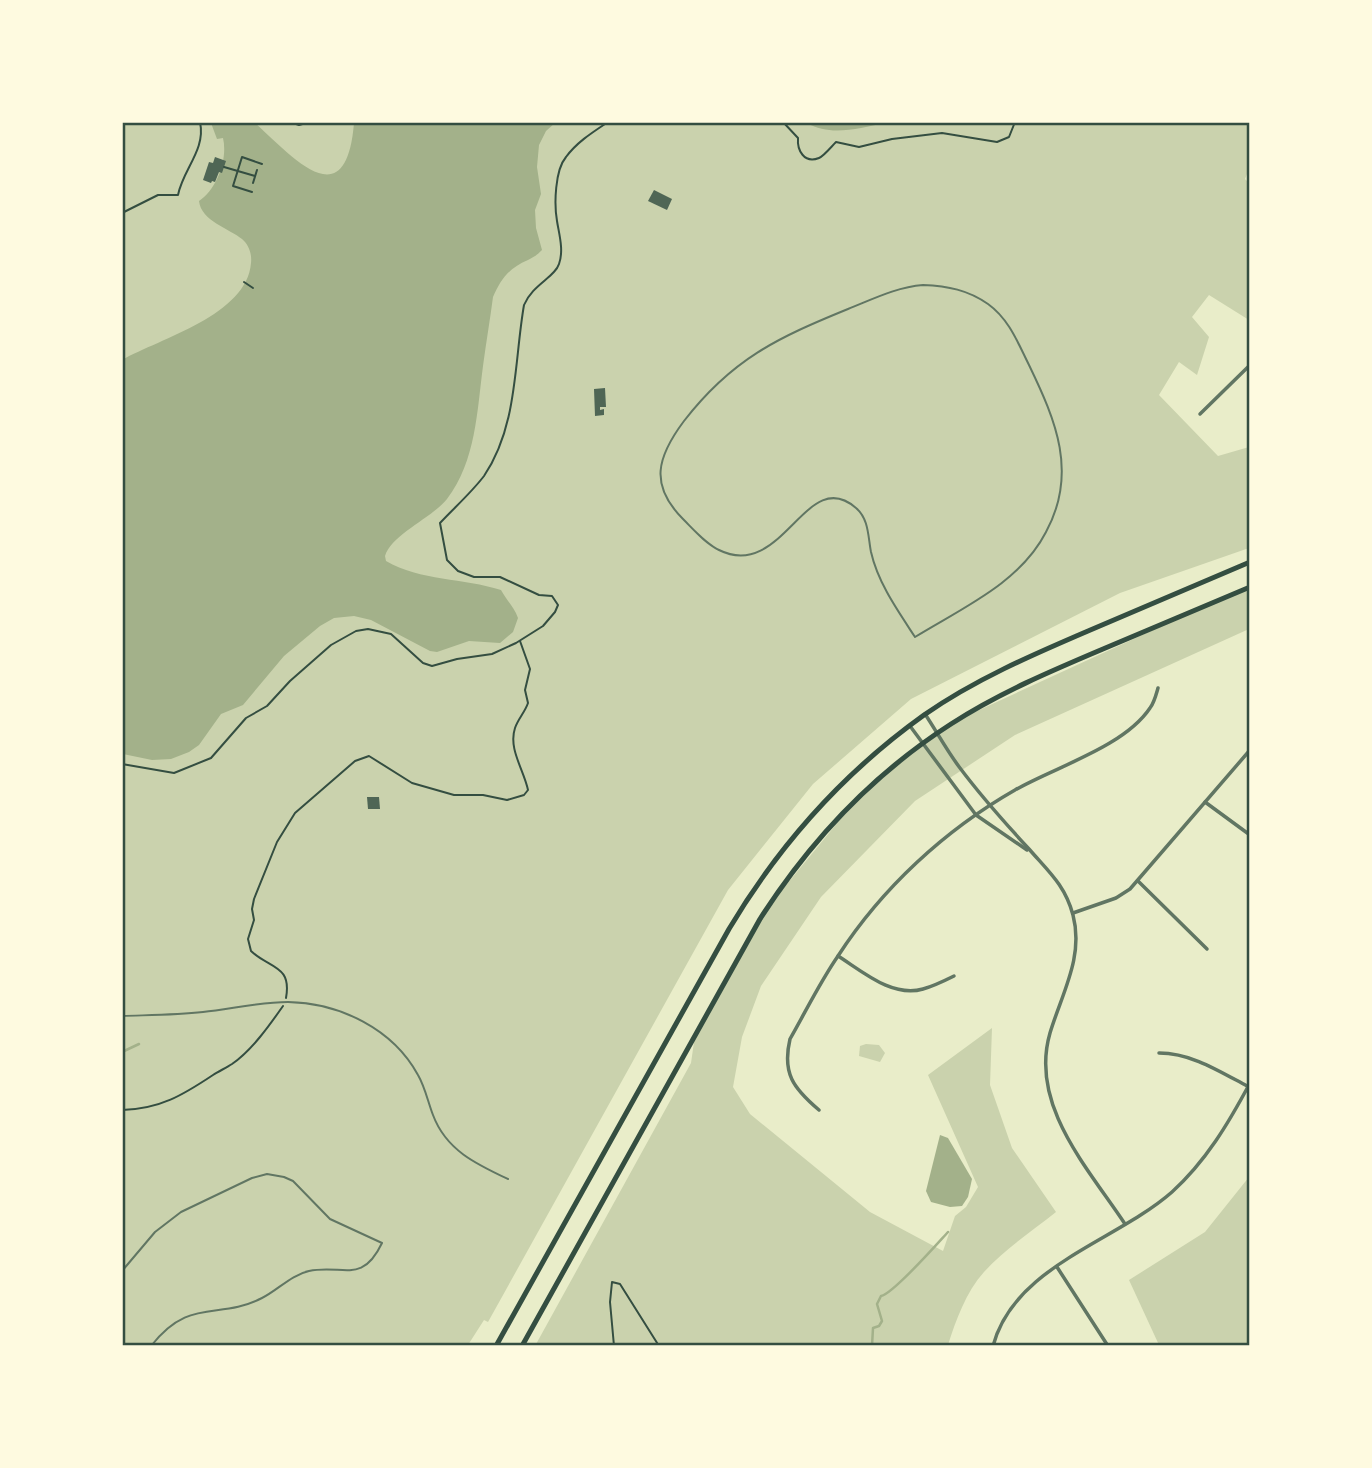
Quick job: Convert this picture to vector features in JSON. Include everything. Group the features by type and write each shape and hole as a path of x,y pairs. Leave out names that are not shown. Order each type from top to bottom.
{"main road":[{"path":"496,1346 751,892 816,810 847,778 925,714 985,678 1250,562"},
{"path":"523,1346 732,968 778,891 853,801 937,733 1020,685 1250,587"}],"street":[{"path":"1200,414 1250,365"},
{"path":"819,1110 789,1077 786,1054 790,1039 838,956 867,914 905,873 976,814 1016,789 1100,748 1122,734 1151,707 1158,688"},
{"path":"925,714 960,768 1031,852"},
{"path":"910,726 976,814 1031,852 1048,867 1065,892 1077,935 1075,961 1049,1035 1047,1086 1063,1130 1125,1224"},
{"path":"1073,914 1116,898 1130,889 1250,750"},
{"path":"1205,802 1250,835"},
{"path":"1138,881 1207,949"},
{"path":"838,956 883,984 901,990 923,989 954,976"},
{"path":"993,1346 1003,1317 1027,1288 1170,1193 1198,1166 1224,1130 1249,1085 1189,1057 1159,1052"},
{"path":"1057,1267 1108,1346"}],"lane":[{"path":"942,285 958,288 990,306 1005,320 1016,337 1055,422 1062,461 1062,482 1047,531 1026,562 996,587 915,637 877,570 866,524 857,508 840,500 820,500 766,550 732,555 710,545 673,509 662,488 661,464 668,443 692,411 724,375 746,358 793,332 894,290 909,286 942,285"},
{"path":"122,1016 201,1013 286,1002 336,1011 377,1029 400,1050 418,1075 437,1124 450,1144 473,1162 508,1179"},
{"path":"122,1270 148,1239 169,1220 252,1178 267,1174 293,1181 330,1219 382,1243 377,1255 361,1269 354,1272 321,1270 302,1273 249,1303 200,1311 180,1319 160,1335 152,1346"}],"path":[{"path":"122,213 158,195 178,195 181,180 199,148 202,134 200,122"},
{"path":"290,122 299,125 310,122"},
{"path":"122,764 174,772 211,758 247,718 267,706 290,681 331,645 356,631 368,629 391,634 423,663 432,666 492,654 543,626 555,612 558,604 552,596 539,595 500,577 474,577 458,571 447,560 440,523 466,499 474,485 483,477 501,439 513,395 524,305 528,295 554,272 559,264 560,234 554,198 564,159 593,131 608,122"},
{"path":"783,122 798,138 801,155 809,159 820,158 836,142 859,147 892,139 942,134 997,142 1009,137 1015,122"},
{"path":"252,192 233,186 242,157 262,164"},
{"path":"224,167 255,176"},
{"path":"253,183 257,170"},
{"path":"244,282 253,288"},
{"path":"122,1110 151,1107 180,1097 233,1064 257,1041 286,1002 287,982 284,973 251,951 248,939 254,920 252,909 261,877 271,861 277,842 295,813 355,761 369,756 412,783 454,795 483,795 507,800 524,795 528,790 517,759 513,732 528,703 525,690 530,669 519,640"},
{"path":"614,1346 610,1302 612,1282 620,1284 659,1346"}],"shaded area":[{"path":"122,123 1249,123 1249,169 1245,179 1250,184 1249,320 1209,295 1192,317 1209,337 1197,375 1179,362 1159,395 1218,456 1249,447 1249,548 1120,593 911,699 813,784 728,890 488,1322 484,1320 468,1345 123,1345"},
{"path":"211,123 255,123 300,163 315,172 329,174 340,169 349,152 354,123 555,123 546,131 539,145 537,167 541,194 535,210 536,228 542,250 511,270 493,297 477,418 464,469 447,499 396,540 385,556 386,561 413,572 501,590 518,618 513,632 500,643 469,641 437,652 430,651 371,620 354,616 334,618 320,626 284,656 243,705 221,714 199,745 171,759 152,760 123,754 122,360 200,323 219,311 235,297 246,281 251,263 248,247 242,239 210,219 199,201 216,181 224,155 223,138 217,139"},
{"path":"807,123 885,123 855,129 826,130"},
{"path":"1249,586 1249,629 1015,735 915,801 821,897 761,986 742,1037 733,1087 750,1114 870,1212 943,1251 955,1216 966,1207 978,1187 928,1075 992,1028 990,1085 1012,1148 1056,1212 1019,1240 984,1272 962,1307 948,1345 535,1346 691,1063 695,1035 768,907 862,793 953,722"},
{"path":"879,1045 885,1053 880,1062 859,1056 860,1046"},
{"path":"940,1135 948,1138 972,1179 968,1197 962,1206 950,1207 931,1202 926,1191"},
{"path":"1249,1177 1249,1345 1159,1345 1129,1280 1205,1232"}],"building":[{"path":"215,157 226,161 222,173 219,172 215,182 211,183 203,180 209,162 213,163"},
{"path":"654,190 672,199 667,210 648,201"},
{"path":"605,388 606,407 600,407 600,410 604,409 604,415 595,416 594,389"},
{"path":"367,797 379,797 380,809 368,809"}],"waterway":[{"path":"122,1052 139,1044"},
{"path":"872,1346 873,1328 879,1326 882,1321 877,1304 881,1296 904,1278 948,1232"}]}
